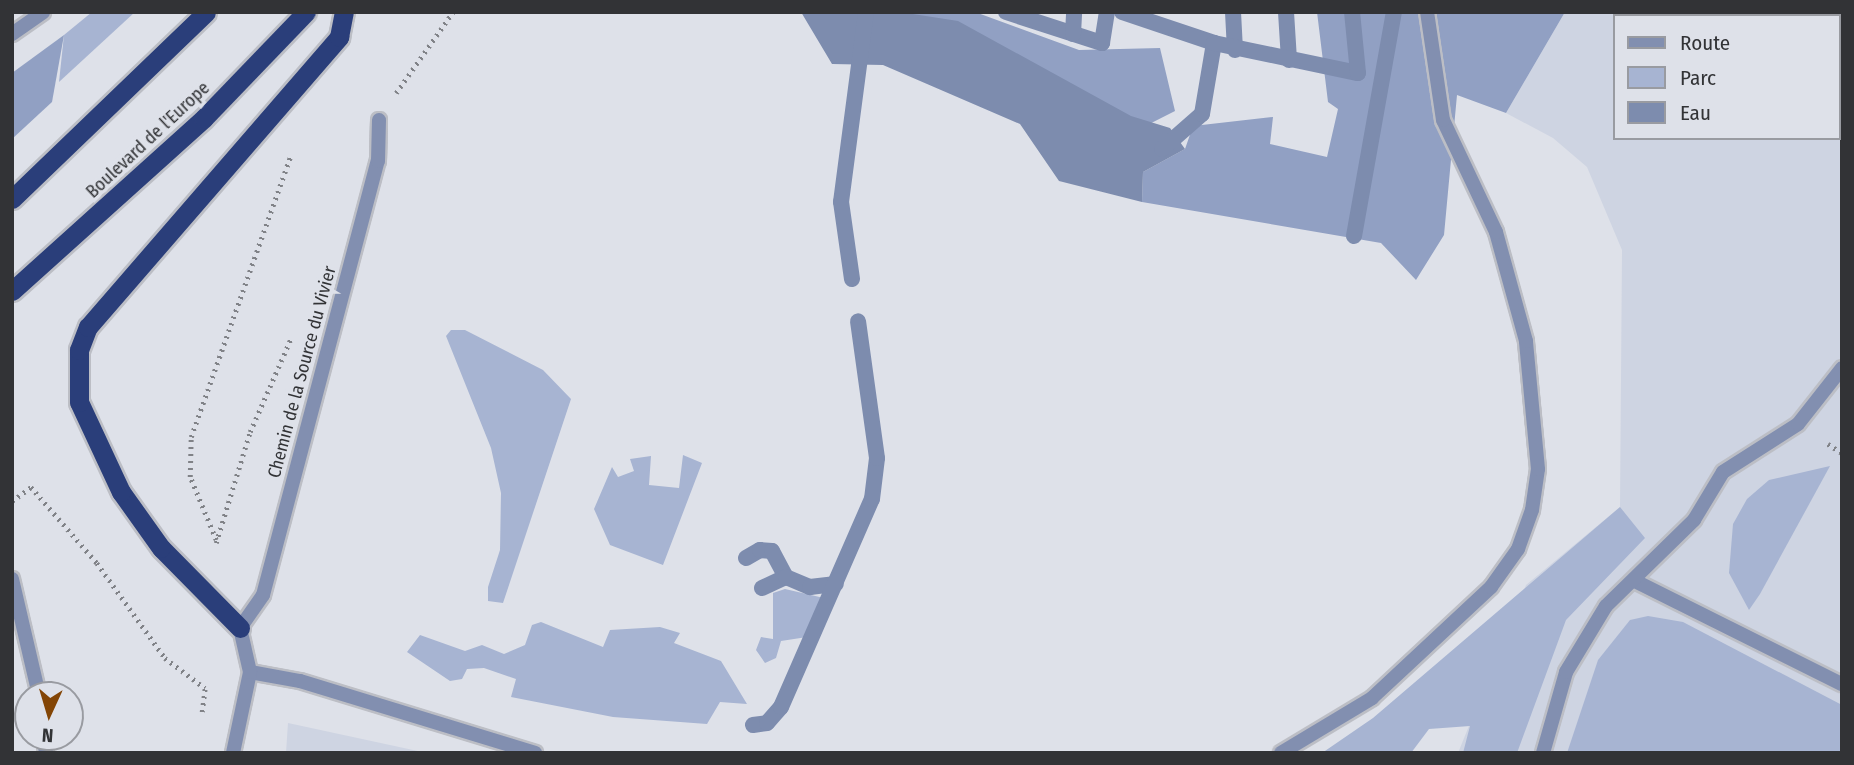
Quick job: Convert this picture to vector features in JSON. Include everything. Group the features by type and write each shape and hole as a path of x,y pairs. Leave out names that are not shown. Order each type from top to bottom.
{"highway":[{"path":"12,199 206,12"},
{"name":"Boulevard de l'Europe","path":"12,290 204,118 306,12"},
{"path":"240,628 161,548 121,492 79,402 79,350 88,327 339,37 344,12"}],"street":[{"path":"12,34 43,12"},
{"path":"1282,753 1372,698 1491,587 1518,548 1532,510 1538,469 1526,341 1496,232 1443,120 1427,12"},
{"name":"Chemin de la Source du Vivier","path":"240,628 263,595 378,161 379,120"},
{"path":"1543,753 1566,673 1586,633 1694,520 1723,472 1798,424 1842,368"},
{"path":"12,579 36,681"},
{"path":"1635,581 1842,684"},
{"path":"233,753 250,672 240,628"},
{"path":"250,672 300,681 535,753"}],"path":[{"path":"216,541 190,477 191,437 292,149"},
{"path":"12,501 31,487 97,563 165,658 205,688"}],"shaded area":[{"path":"815,12 975,12 1079,50 1160,48 1175,111 1096,151"},
{"path":"1317,12 1565,12 1506,113 1457,95 1444,235 1416,280 1381,243 1142,202 1143,172 1185,149 1193,126 1273,117 1270,144 1327,157 1338,109 1328,102"},
{"path":"1565,12 1842,12 1842,753 1458,753 1526,585 1620,507 1622,250 1587,167 1553,138 1506,113"},
{"path":"64,35 52,102 12,139 12,73"},
{"path":"288,723 427,753 286,753"}],"green space":[{"path":"92,12 135,12 59,82 64,35"},
{"path":"451,330 465,330 543,370 571,399 503,603 488,601 488,587 500,550 501,493 491,448 446,336"},
{"path":"683,455 702,463 663,565 610,545 594,509 612,467 618,477 634,471 630,459 651,456 649,485 679,488"},
{"path":"1830,466 1749,610 1729,573 1733,524 1747,499 1769,480"},
{"path":"1620,507 1645,538 1566,620 1517,753 1463,753 1470,726 1429,729 1411,753 1322,753 1373,718"},
{"path":"785,589 824,598 807,637 781,641 776,658 765,663 756,650 761,637 773,639 773,593"},
{"path":"1648,616 1683,622 1842,705 1842,753 1567,753 1598,660 1630,620"},
{"path":"541,622 603,647 610,630 660,627 680,633 674,643 721,661 747,704 720,702 707,724 613,717 511,697 516,679 484,668 467,669 462,679 450,681 407,652 420,635 465,651 482,645 504,654 525,645 532,625"}],"water":[{"path":"801,12 900,12 958,21 1131,116 1170,128 1185,149 1143,172 1142,202 1059,181 1020,124 883,65 832,64"}],"waterway":[{"path":"852,279 841,202 866,12"},
{"path":"1006,12 1102,43 1107,12"},
{"path":"1073,34 1074,12"},
{"path":"1122,12 1214,43"},
{"path":"1233,12 1235,50"},
{"path":"1286,12 1289,60"},
{"path":"1162,149 1202,114 1214,43 1358,73 1352,12"},
{"path":"1354,236 1394,12"},
{"path":"753,725 767,723 781,707 872,499 877,458 858,321"},
{"path":"746,558 760,550 772,551 786,577"},
{"path":"762,588 786,577 810,587 836,584"}]}
